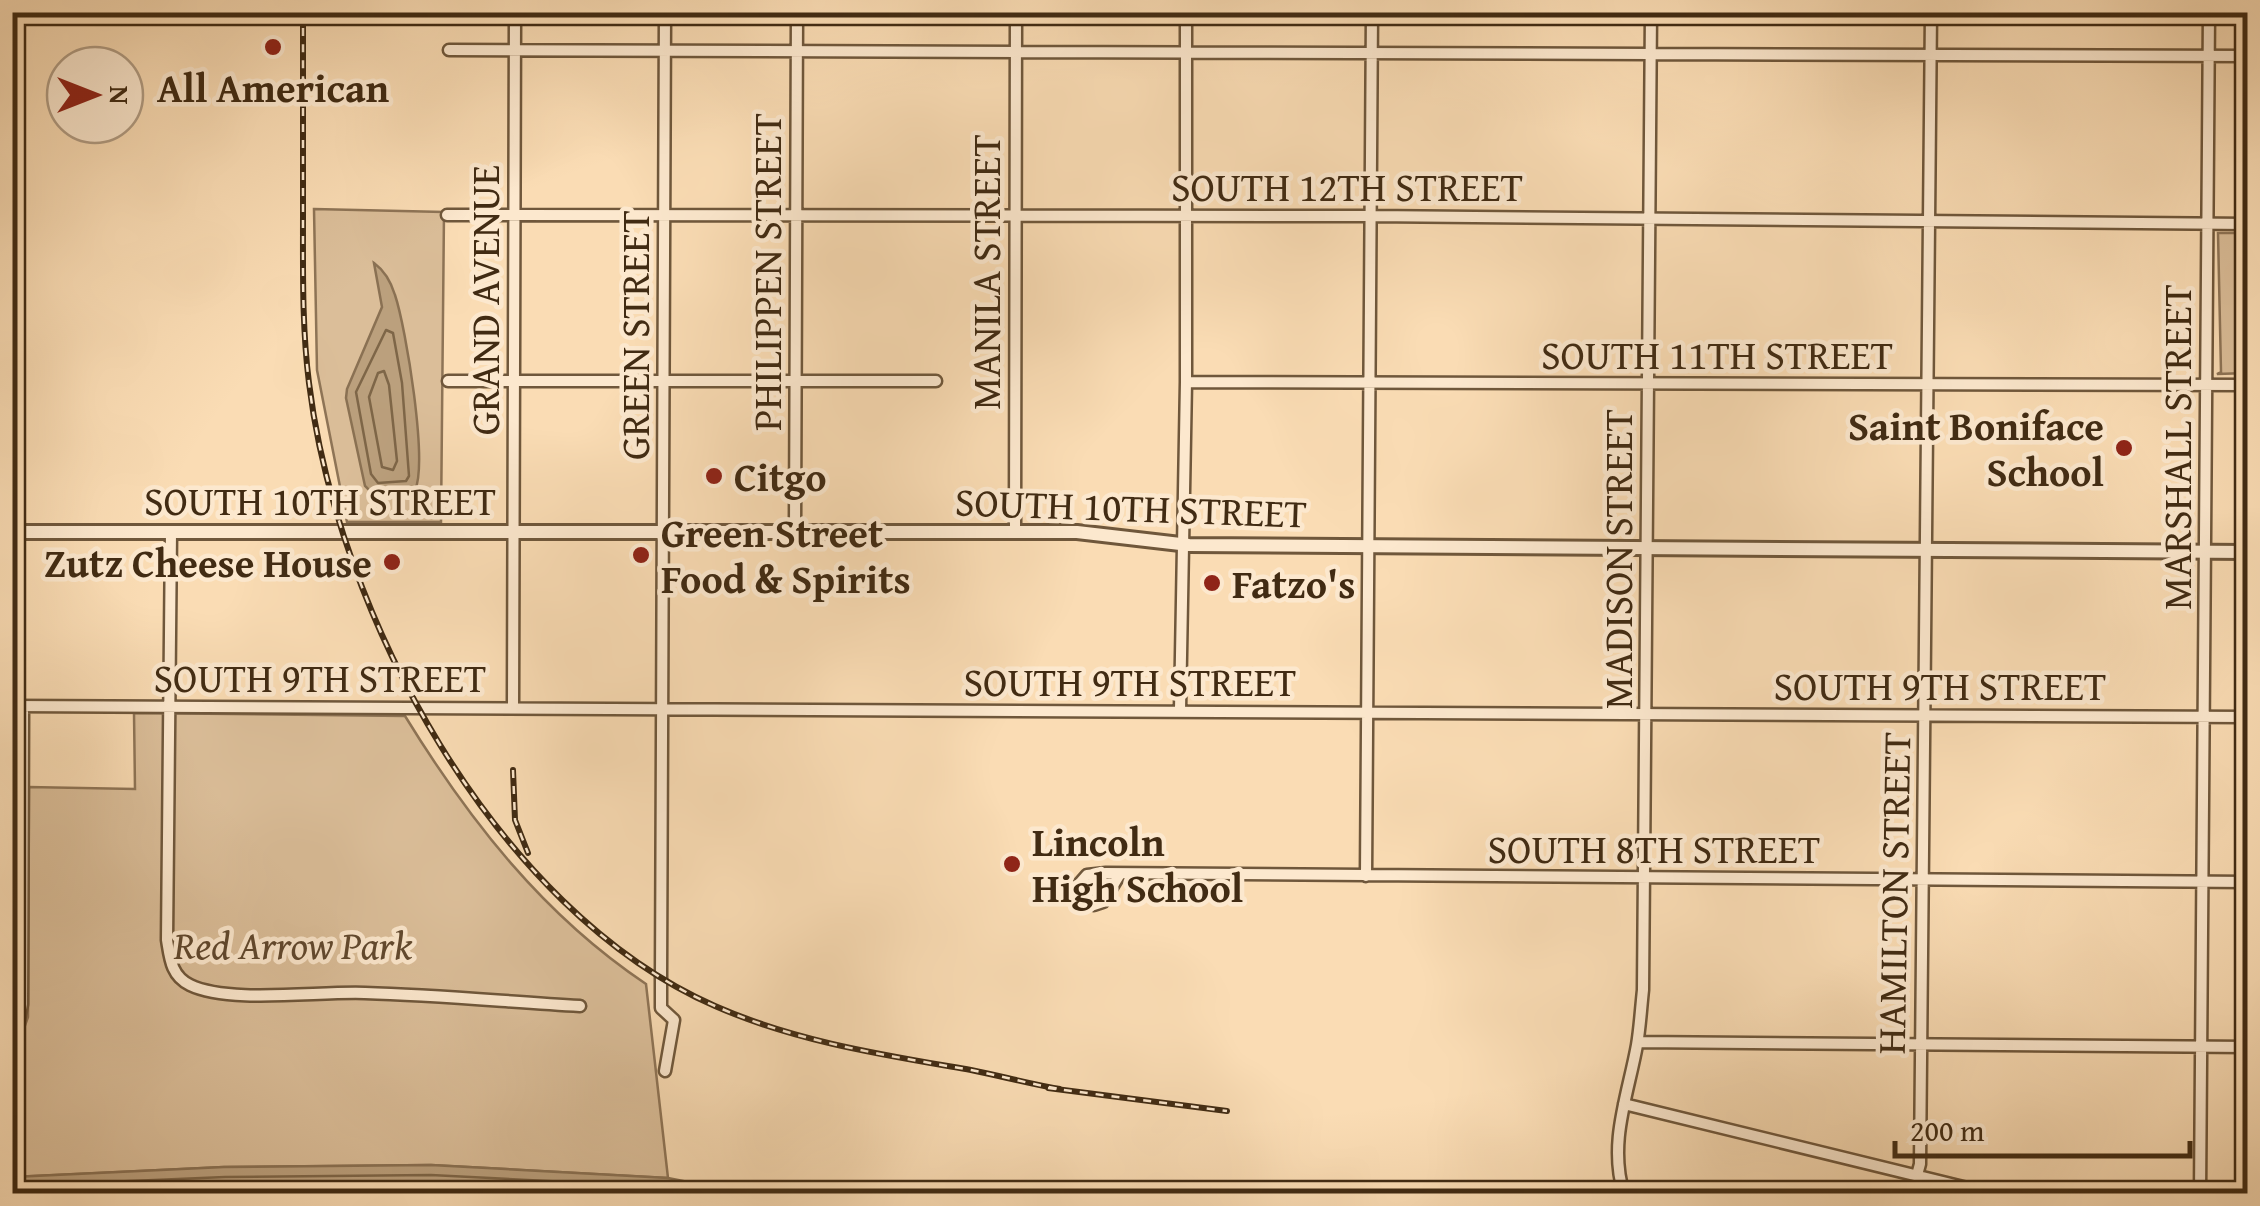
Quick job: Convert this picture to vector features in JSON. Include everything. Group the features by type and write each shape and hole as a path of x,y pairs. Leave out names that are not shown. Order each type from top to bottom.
{"street":[{"name":"GRAND AVENUE","path":"512,708 515,12"},
{"name":"GREEN STREET","path":"665,12 661,1008 674,1020 665,1072"},
{"name":"PHILIPPEN STREET","path":"795,531 797,12"},
{"name":"MANILA STREET","path":"1015,531 1016,12"},
{"path":"1180,710 1186,382 1186,12"},
{"path":"1366,876 1372,12"},
{"name":"MADISON STREET","path":"1624,1194 1617,1142 1638,1042 1643,990 1651,12"},
{"name":"HAMILTON STREET","path":"1917,1174 1924,880 1930,12"},
{"name":"MARSHALL STREET","path":"2200,1194 2209,12"},
{"path":"449,50 2248,56"},
{"name":"SOUTH 12TH STREET","path":"446,215 1185,215 2248,224"},
{"path":"448,381 936,381"},
{"name":"SOUTH 11TH STREET","path":"1186,382 2248,385"},
{"name":"SOUTH 10TH STREET","path":"12,532 1015,531 1077,532 1183,545 2248,552"},
{"path":"171,532 167,940 172,968 185,984 205,991 242,994 364,993 580,1006"},
{"path":"12,1031 18,1025 22,1004 18,706"},
{"name":"SOUTH 9TH STREET","path":"18,706 2248,717"},
{"name":"SOUTH 8TH STREET","path":"1120,874 2248,882"},
{"path":"1638,1042 2248,1047"},
{"path":"1624,1104 1992,1194"}],"green space":[{"path":"314,209 444,212 441,522 347,522 317,370"},
{"path":"2218,233 2247,233 2247,373 2217,374 2221,372"},
{"name":"Red Arrow Park","path":"134,713 405,716 455,792 511,863 574,928 646,984 668,1178 431,1165 224,1167 13,1177 13,1043 22,1034 28,1017 29,787 135,789"}],"water":[{"path":"374,263 392,286 405,335 419,452 415,490 371,492 365,486 346,398 382,307"},
{"path":"431,1165 668,1178 744,1193 13,1193 13,1177 224,1167"}],"railway":[{"path":"303,12 304,321 309,383 325,472 353,564 392,656 440,745 497,827 563,900 636,961 715,1006 777,1029 841,1046 1060,1089"},
{"path":"513,770 515,820 528,853"},
{"path":"1048,1088 1227,1111"}],"place":[{"name":"All American","path":"273,47"},
{"name":"Saint Boniface School","path":"2124,448"},
{"name":"Citgo","path":"714,476"},
{"name":"Green Street Food & Spirits","path":"641,555"},
{"name":"Zutz Cheese House","path":"392,562"},
{"name":"Fatzo's","path":"1212,583"},
{"name":"Lincoln High School","path":"1012,864"}]}
